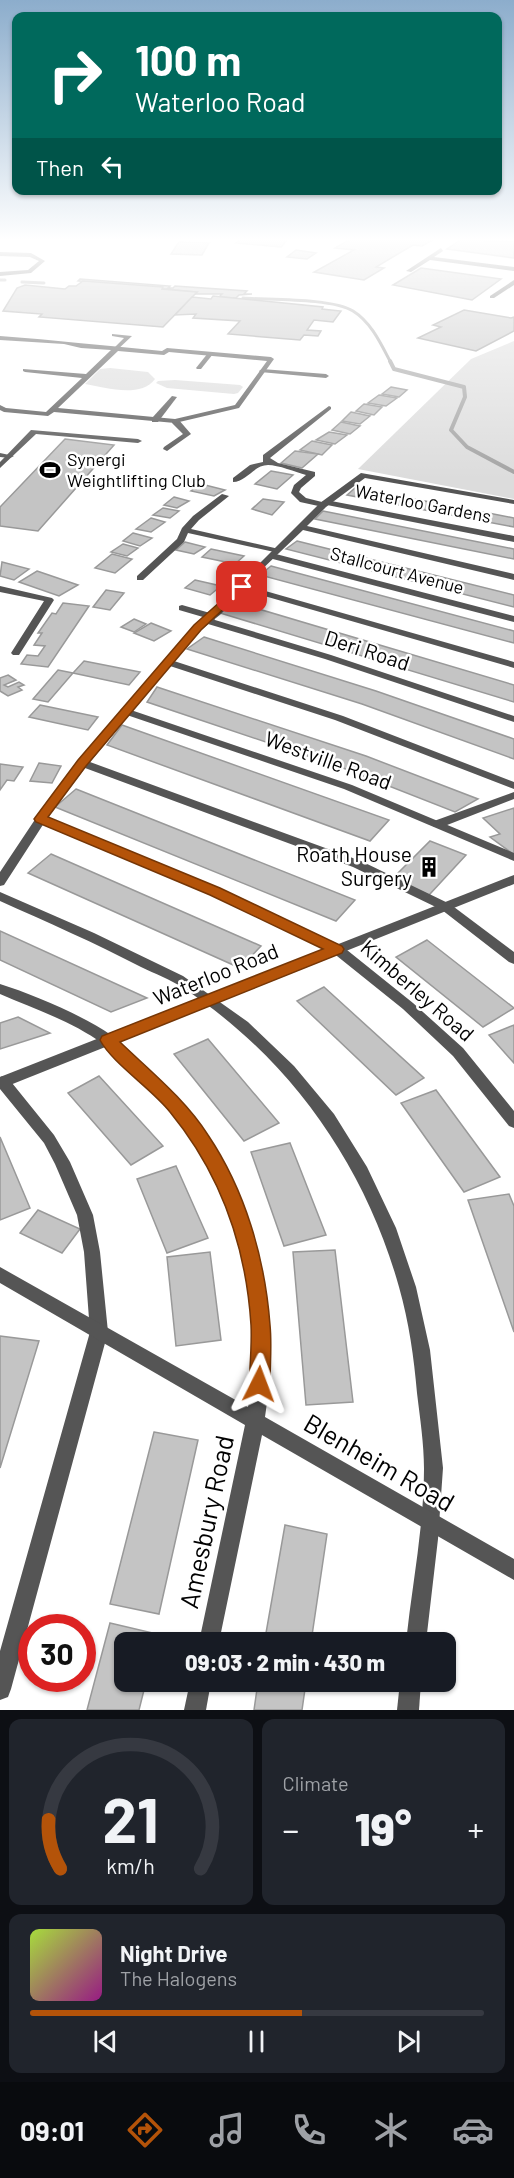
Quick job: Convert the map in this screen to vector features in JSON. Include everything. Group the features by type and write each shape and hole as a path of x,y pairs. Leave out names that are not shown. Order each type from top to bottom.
{"street":[{"path":"0,407 4,410 48,414 129,336 114,335"},
{"path":"0,338 64,342 116,349 271,359 237,407 175,422 52,410"},
{"path":"199,368 210,354"},
{"path":"262,372 324,379 330,369"},
{"path":"25,370 87,376"},
{"path":"154,420 174,397"},
{"path":"236,480 253,467 267,463 266,457 329,408"},
{"path":"167,449 186,434 175,422"},
{"path":"0,465 34,432 138,441"},
{"path":"0,455 10,456"},
{"name":"Waterloo Gardens","path":"267,463 312,474 297,487 295,493 303,500 514,539"},
{"path":"0,882 40,819 125,711 198,628 325,503 364,475 514,502"},
{"path":"140,578 181,540 185,530 196,518 225,496"},
{"path":"300,528 514,577"},
{"name":"Stallcourt Avenue","path":"185,530 514,619"},
{"path":"242,587 514,665"},
{"path":"0,589 49,600 16,653"},
{"name":"Deri Road","path":"182,608 207,615 211,622 328,657 514,719"},
{"path":"168,662 339,718 514,786"},
{"name":"Westville Road","path":"125,711 316,775 514,857"},
{"path":"82,763 357,864 446,907 514,959"},
{"path":"438,824 514,795"},
{"name":"Kimberley Road","path":"40,819 215,892 337,949 408,1006 458,1052 514,1122"},
{"name":"Waterloo Road","path":"2,1082 514,879"},
{"path":"0,896 123,952 188,985 210,1000 267,1048 327,1115 353,1155 381,1207 406,1277 419,1328 427,1379 433,1474 430,1522 417,1632"},
{"name":"Amesbury Road","path":"0,988 108,1040 174,1104 201,1138 224,1178 243,1229 253,1271 261,1326 261,1368 255,1421 211,1632"},
{"path":"0,1689 99,1332 92,1252 85,1215 70,1178 53,1147 2,1082"},
{"name":"Blenheim Road","path":"0,1274 514,1570"},
{"path":"195,1710 199,1692"},
{"path":"408,1710 410,1692"}],"shaded area":[{"path":"514,341 514,499 358,469 471,359"},
{"path":"100,369 148,372 155,379 140,389 131,390 85,384"},
{"path":"175,380 243,387 234,394 167,388 156,383"}],"building":[{"path":"61,319 171,319 163,327"},
{"path":"206,319 335,319 333,322 314,320 307,330 321,331 318,336 304,335 300,340 228,334 240,321"},
{"path":"446,319 514,319 514,331 476,351 418,338 441,327 433,325"},
{"path":"391,387 407,390 399,397 382,394"},
{"path":"379,395 397,398 386,406 368,403"},
{"path":"364,404 382,407 374,415 356,411"},
{"path":"351,412 370,416 360,424 342,421"},
{"path":"341,422 360,426 350,434 332,430"},
{"path":"329,432 347,435 335,444 316,440"},
{"path":"65,439 114,445 38,531 0,526 0,507"},
{"path":"312,441 332,445 322,455 300,450"},
{"path":"295,451 318,454 302,468 281,463"},
{"path":"271,471 293,475 277,489 255,484"},
{"path":"201,484 225,490 214,496 191,491"},
{"path":"355,488 468,509 461,517 347,495"},
{"path":"174,497 189,501 177,508 164,505"},
{"path":"263,499 284,502 272,515 252,509"},
{"path":"163,508 179,511 170,518 153,515"},
{"path":"468,509 514,518 514,527 461,517"},
{"path":"323,511 514,549 514,559 315,519"},
{"path":"151,518 165,522 151,532 136,529"},
{"path":"133,533 152,538 140,546 123,541"},
{"path":"297,541 514,595 514,607 286,549"},
{"path":"185,542 205,547 194,554 176,550"},
{"path":"123,544 138,548 127,556 111,552"},
{"path":"211,549 244,556 235,564 202,557"},
{"path":"112,554 132,559 115,573 95,568"},
{"path":"2,562 29,569 14,580 0,576"},
{"path":"271,566 514,631 514,643 260,575"},
{"path":"37,571 78,585 59,596 19,582"},
{"path":"195,580 221,586 210,595 185,588"},
{"path":"106,590 124,593 110,610 93,607"},
{"path":"235,602 514,685 514,702 220,613"},
{"path":"63,603 89,606 48,667 21,664 27,655 38,656 45,646 34,645 42,633 38,633 52,613 56,614"},
{"path":"134,619 146,624 134,632 121,627"},
{"path":"151,623 171,631 154,641 134,633"},
{"path":"204,637 376,691 514,739 514,759 362,704 187,649"},
{"path":"84,661 140,672 129,685 73,673"},
{"path":"58,670 73,673 48,702 33,699"},
{"path":"8,675 16,680 4,685 8,687 19,682 24,685 18,687 22,690 8,696 0,691 0,678"},
{"path":"157,687 366,756 478,799 455,812 343,768 147,702"},
{"path":"40,705 98,717 88,730 29,717"},
{"path":"122,725 389,820 370,841 107,745"},
{"path":"39,763 61,766 52,783 30,781"},
{"path":"0,764 23,767 14,781 7,780 0,790"},
{"path":"76,789 355,900 336,921 55,807"},
{"path":"514,808 513,854 490,837 500,834 483,818"},
{"name":"Roath House Surgery","path":"430,841 466,855 429,895 392,879"},
{"path":"51,854 261,946 240,968 28,873"},
{"path":"0,931 147,998 111,1012 0,960"},
{"path":"427,940 514,1008 483,1027 396,957"},
{"path":"324,987 424,1078 396,1095 297,1001"},
{"path":"18,1017 50,1033 0,1049 0,1023"},
{"path":"514,1025 514,1063 489,1035"},
{"path":"208,1039 279,1123 244,1141 174,1054"},
{"path":"99,1076 163,1146 131,1165 68,1093"},
{"path":"436,1090 500,1177 464,1192 401,1103"},
{"path":"0,1137 30,1208 0,1220"},
{"path":"290,1143 326,1235 284,1246 251,1152"},
{"path":"176,1166 208,1238 167,1253 137,1179"},
{"path":"509,1194 514,1206 514,1332 468,1200"},
{"path":"38,1210 80,1229 62,1253 20,1233"},
{"path":"335,1250 353,1402 306,1405 293,1252"},
{"path":"210,1252 221,1340 176,1346 167,1257"},
{"path":"0,1336 39,1341 0,1468"},
{"path":"154,1432 198,1440 159,1614 110,1604"},
{"path":"285,1525 327,1534 312,1632 266,1632"},
{"path":"110,1623 148,1632 114,1632 114,1692 144,1692 139,1710 87,1710 92,1692 96,1692 96,1676"},
{"path":"257,1692 305,1692 302,1710 254,1710"}],"waterway":[{"path":"362,319 370,327 391,363"},
{"path":"391,363 394,369 464,387 465,397 451,430 467,447 514,472"}],"place":[{"name":"Synergi Weightlifting Club","path":"50,470"},
{"name":"Roath House Surgery","path":"429,867"}],"route":[{"path":"242,587 218,612 198,628 125,711 40,819 284,922 337,949 108,1040 174,1104 201,1138 224,1178 243,1229 253,1271 261,1326 259,1384"}]}
